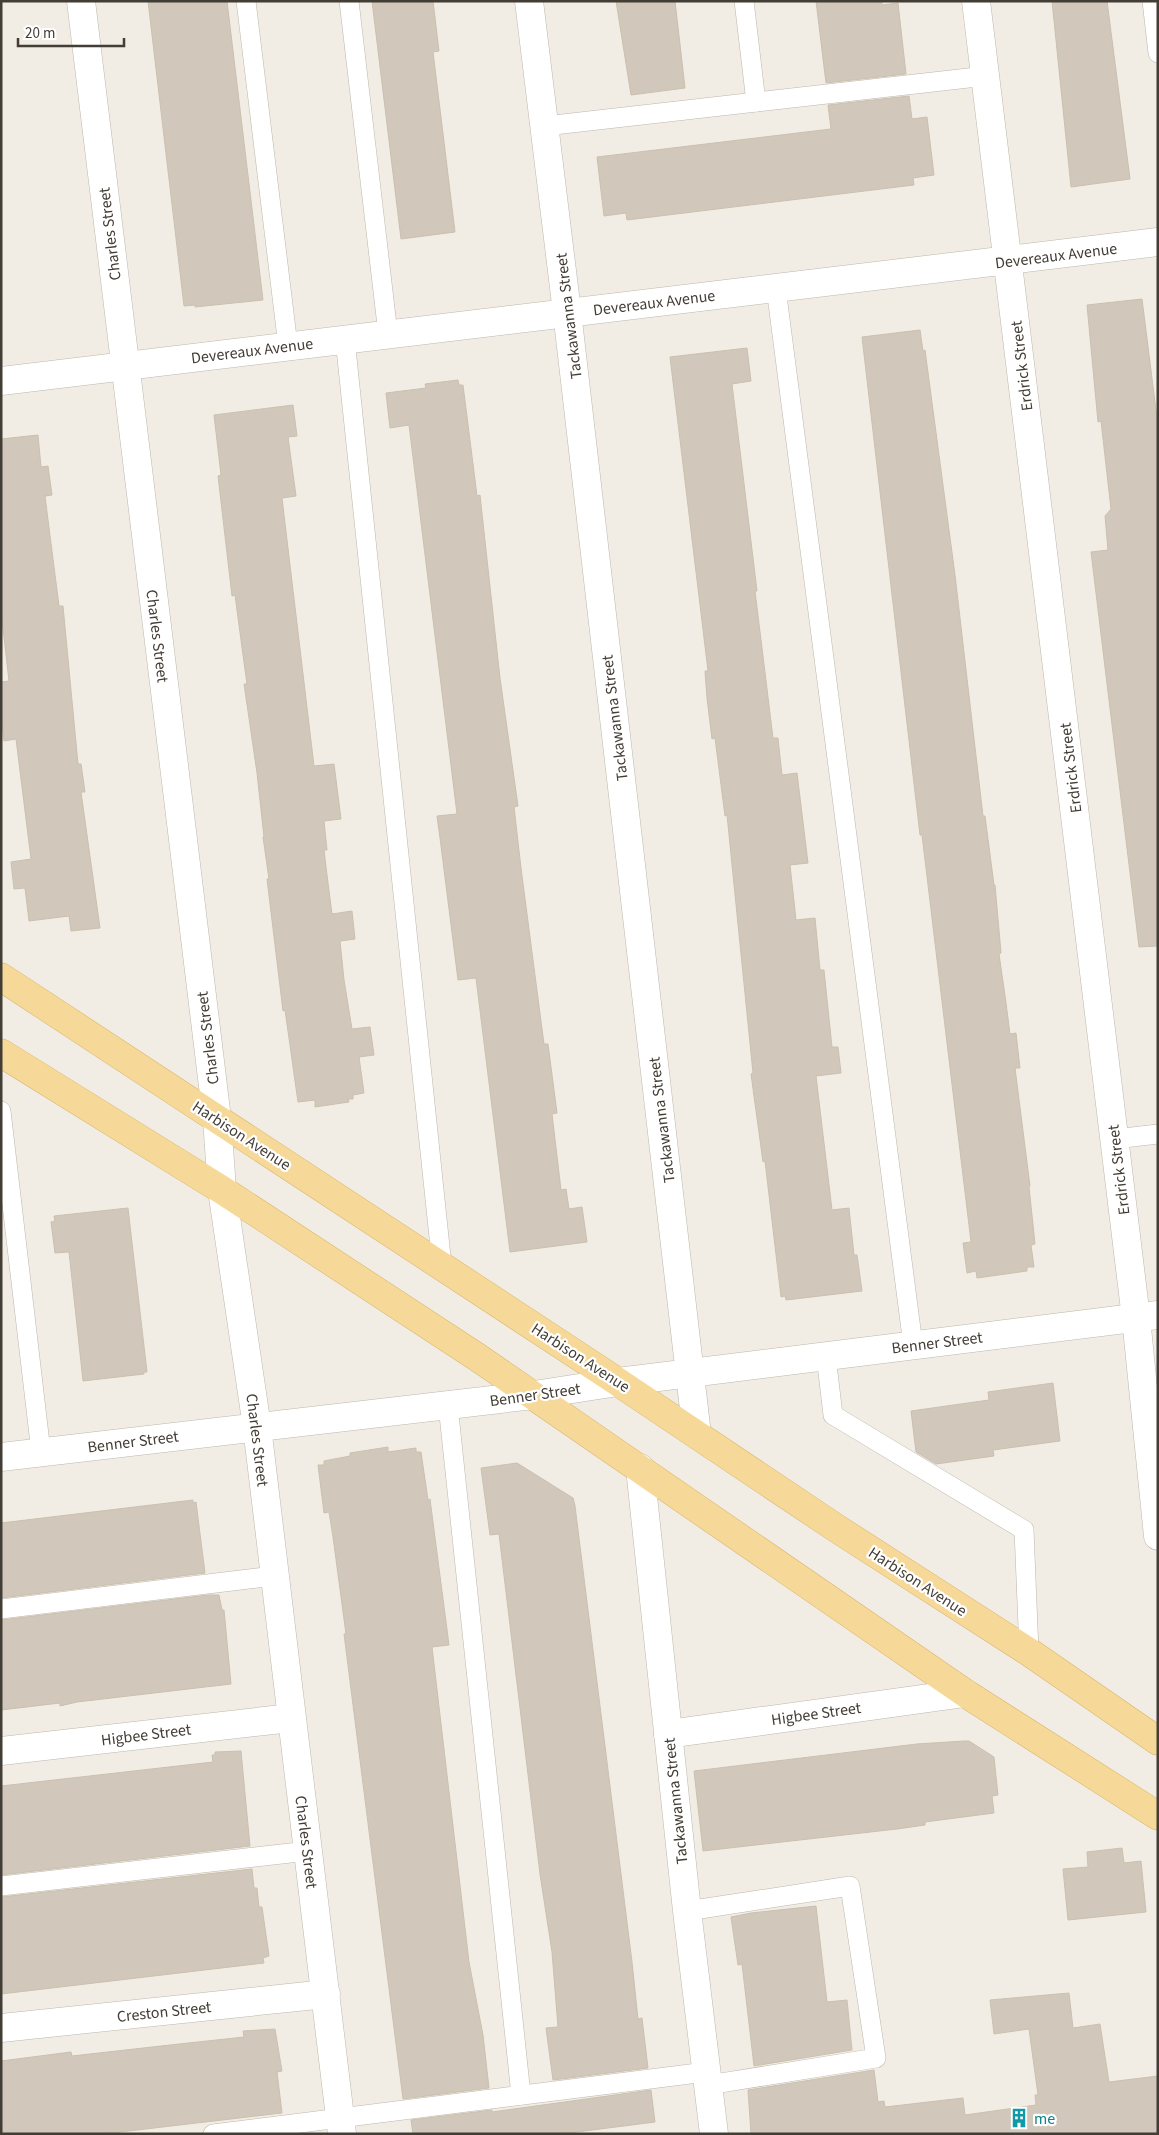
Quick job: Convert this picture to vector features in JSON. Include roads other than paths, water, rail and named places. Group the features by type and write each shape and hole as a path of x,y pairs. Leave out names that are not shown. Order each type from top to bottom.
{"main road":[{"name":"Harbison Avenue","path":"1,977 1029,1652 1158,1741"},
{"path":"1,1053 222,1190 534,1395 965,1693 1158,1816"}],"street":[{"name":"Charles Street","path":"81,1 217,1118 222,1190 257,1427 341,2126"},
{"name":"Tackawanna Street","path":"529,1 567,312 697,1435"},
{"name":"Erdrick Street","path":"976,1 1115,1139 1147,1316 1158,1536"},
{"name":"Devereaux Avenue","path":"1,381 1158,242"},
{"name":"Benner Street","path":"1,1457 534,1395 618,1382 1147,1316"},
{"name":"Tackawanna Street","path":"640,1468 687,1911 714,2134"},
{"name":"Higbee Street","path":"668,1734 965,1693"},
{"name":"Higbee Street","path":"1,1752 291,1718"},
{"name":"Creston Street","path":"1,2028 326,1994"}],"lane":[{"path":"246,1 288,346"},
{"path":"349,1 388,334"},
{"path":"744,1 756,102"},
{"path":"1152,1 1158,53"},
{"path":"545,126 986,76"},
{"path":"776,288 913,1345"},
{"path":"345,339 442,1266"},
{"path":"1,1111 41,1452"},
{"path":"1115,1139 1158,1134"},
{"path":"826,1356 833,1415 1024,1530 1029,1652"},
{"path":"448,1405 521,2095"},
{"path":"1,1609 274,1576"},
{"path":"1,1886 308,1850"},
{"path":"214,2134 341,2126 521,2095 707,2078 876,2058 850,1886 687,1911"}],"place":[{"name":"me","path":"1019,2118"}]}
